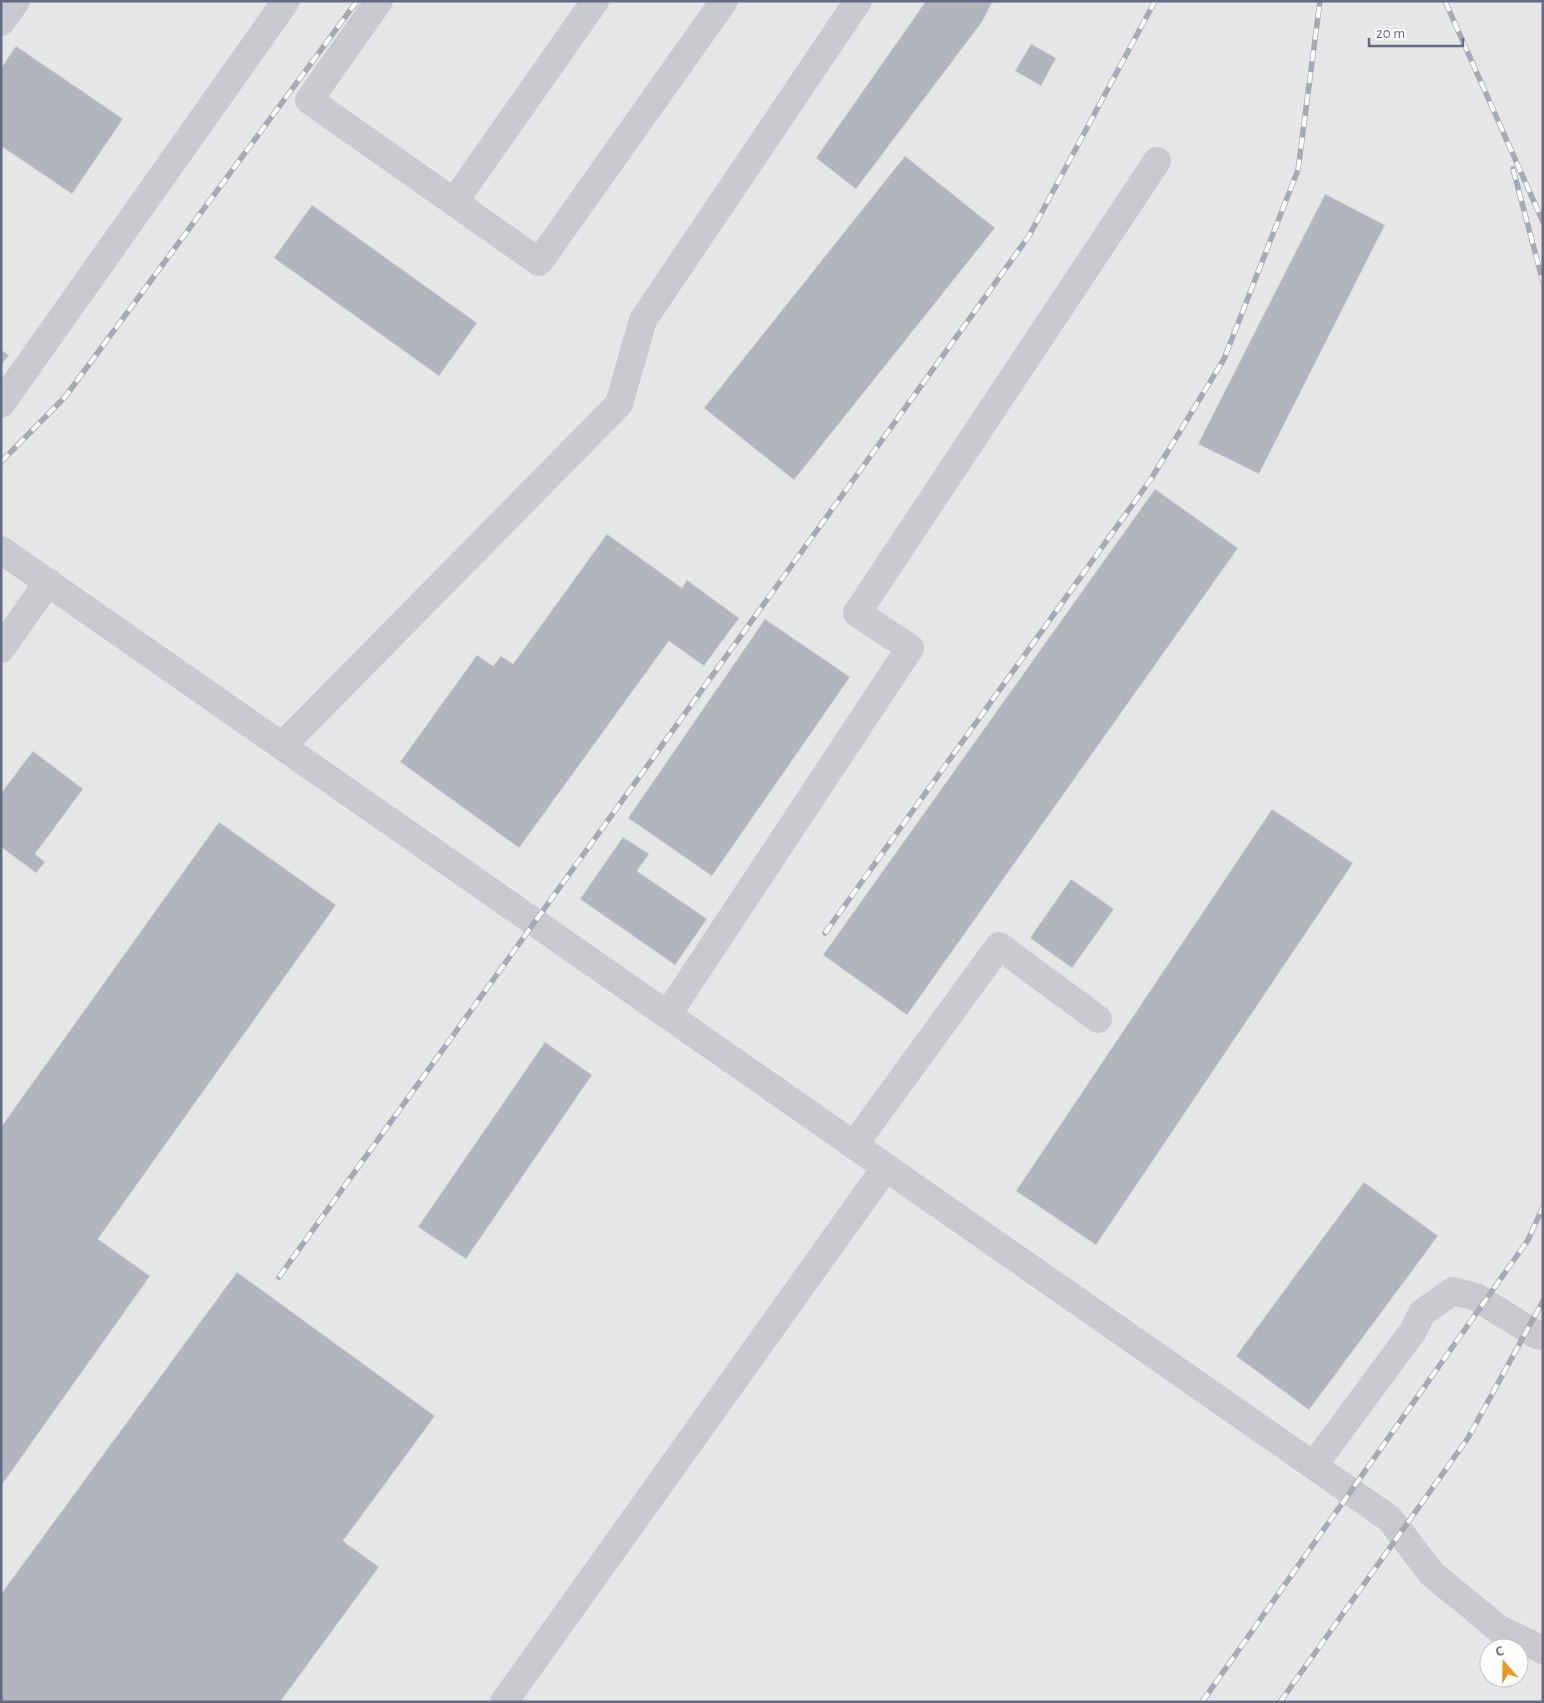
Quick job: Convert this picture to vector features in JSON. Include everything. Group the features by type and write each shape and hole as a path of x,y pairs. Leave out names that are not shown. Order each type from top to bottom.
{"lane":[{"path":"1,22 16,1"},
{"path":"1,404 286,1"},
{"path":"379,1 309,100 539,262 724,1"},
{"path":"454,202 596,1"},
{"path":"282,746 618,404 643,320 858,1"},
{"path":"668,1014 910,648 858,613 1156,161"},
{"path":"1,550 1390,1519 1432,1574 1499,1629 1543,1650"},
{"path":"1,649 48,582"},
{"path":"854,1145 999,946 1098,1019"},
{"path":"504,1702 886,1167"},
{"path":"1314,1465 1413,1331 1422,1313 1452,1291 1476,1297 1537,1335 1543,1336"}],"shaded area":[{"path":"1,1 1543,1 1543,1702 1,1702"}],"building":[{"path":"926,1 993,1 982,22 856,189 816,158"},
{"path":"1031,44 1056,58 1041,86 1015,71"},
{"path":"16,46 123,119 72,194 1,146 1,68"},
{"path":"905,156 995,228 794,480 704,408"},
{"path":"1325,194 1385,225 1259,474 1198,444"},
{"path":"312,205 477,323 439,376 274,258"},
{"path":"1,350 9,355 1,365"},
{"path":"1155,489 1238,548 907,1015 823,955"},
{"path":"607,534 682,588 687,580 739,618 704,666 669,641 519,848 400,762 477,655 493,666 501,656 513,664"},
{"path":"765,619 850,677 712,876 628,818"},
{"path":"33,751 83,789 35,854 45,862 36,873 1,847 1,793"},
{"path":"1272,809 1353,863 1096,1245 1016,1191"},
{"path":"219,822 336,905 98,1239 150,1276 1,1486 1,1127"},
{"path":"623,837 649,854 637,871 707,919 675,965 580,899"},
{"path":"1071,879 1114,909 1072,968 1030,938"},
{"path":"545,1042 592,1075 466,1259 418,1227"},
{"path":"1364,1182 1438,1236 1309,1410 1236,1356"},
{"path":"237,1272 435,1416 343,1541 379,1567 280,1702 1,1702 1,1594"}],"railway":[{"path":"1,462 65,397 357,1"},
{"path":"279,1277 1029,236 1155,1"},
{"path":"825,933 1151,479 1224,359 1298,170 1320,1"},
{"path":"1445,1 1543,222"},
{"path":"1513,169 1543,282"},
{"path":"1202,1702 1528,1240 1543,1207"},
{"path":"1280,1702 1468,1438 1543,1301"}]}
